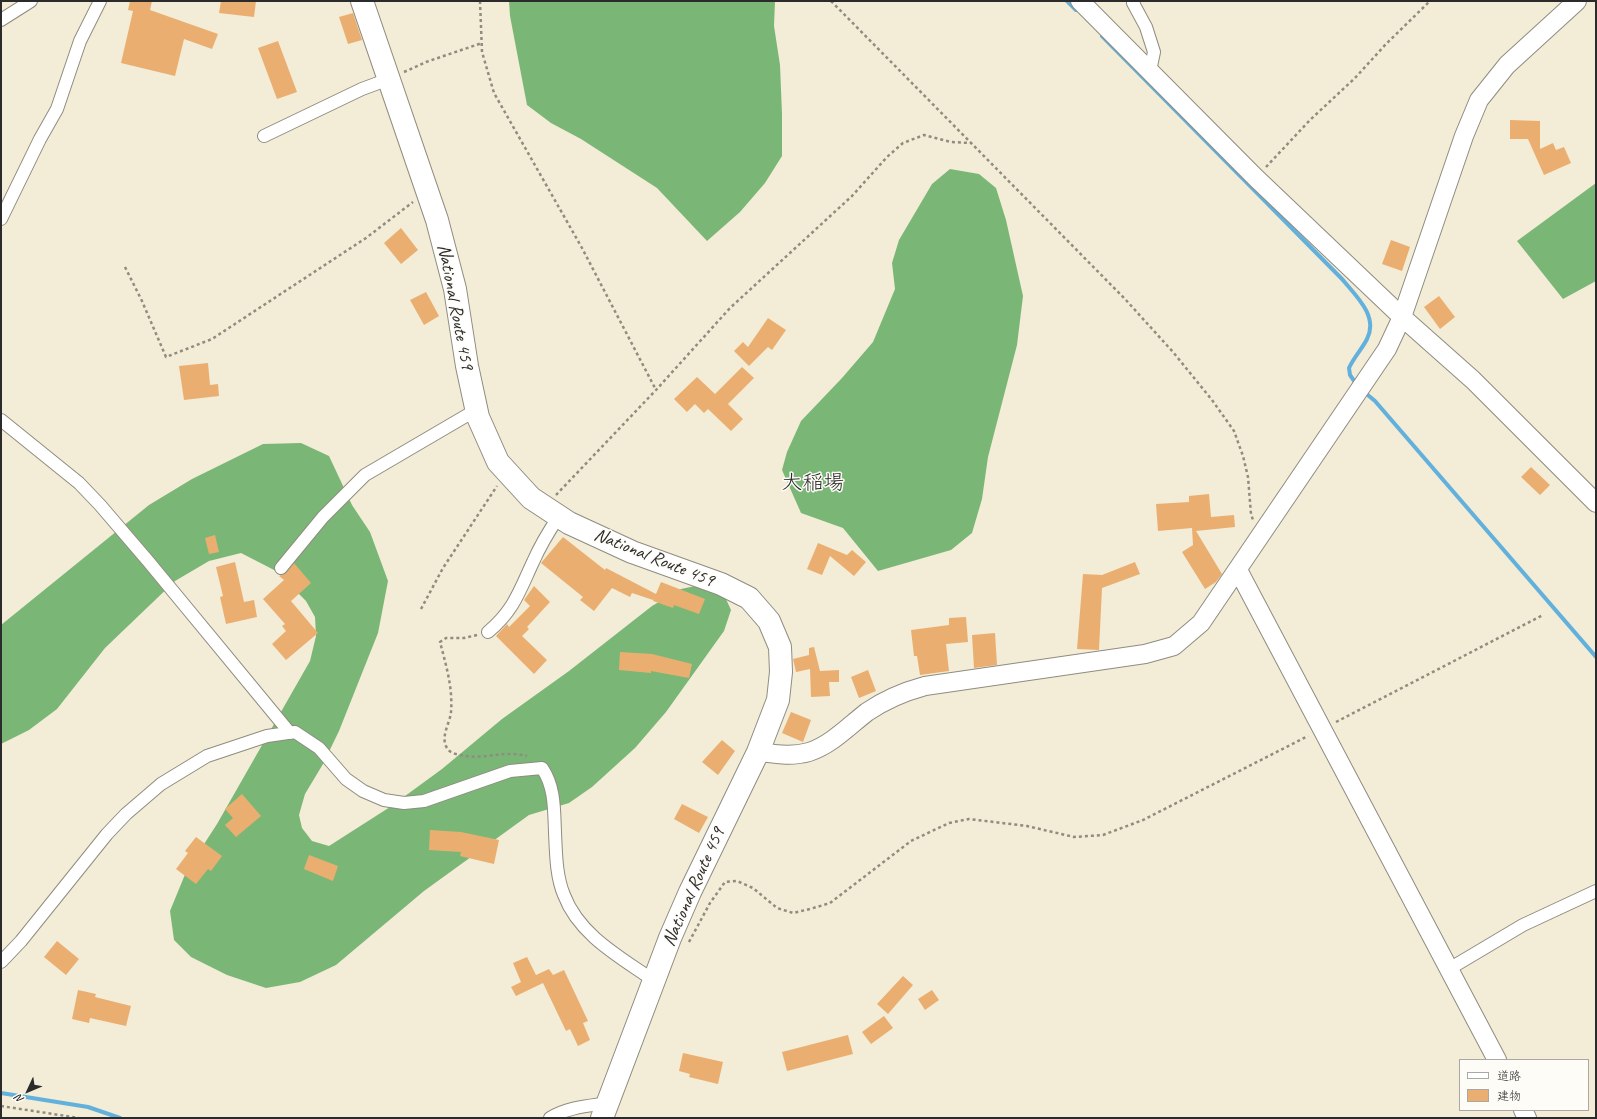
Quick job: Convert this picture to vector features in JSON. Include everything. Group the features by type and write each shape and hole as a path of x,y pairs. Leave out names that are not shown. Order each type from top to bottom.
{"highway":[{"name":"National Route 459","path":"361,1 437,220 455,289 467,366 476,410 498,462 531,498 569,523 632,552 721,584 749,598 769,621 780,647 781,672 778,700 758,752 690,892 653,980 605,1110"}],"street":[{"path":"1,20 32,1"},
{"path":"1,219 40,139 57,109 80,41 100,1"},
{"path":"1080,1 1256,178 1402,317 1473,380 1596,503"},
{"path":"1134,1 1133,3 1146,26 1154,52 1150,71"},
{"path":"758,752 790,756 810,752 828,742 869,711 901,692 925,686 1145,654 1174,646 1201,623 1373,371 1402,317 1464,136 1479,100 1507,65 1577,1"},
{"path":"264,136 362,89 389,79"},
{"path":"281,568 324,517 365,475 476,410"},
{"path":"1,420 73,478 100,505 290,733"},
{"path":"488,632 502,620 513,604 543,541 552,512"},
{"path":"1238,570 1496,1059"},
{"path":"1,962 20,941 107,834 143,798 161,784 207,756 267,736 295,732 319,748 346,779 363,791 384,800 404,803 424,801 510,771 542,768 548,777 554,798 556,861 563,895 574,916 588,933 653,980"},
{"path":"1449,969 1523,925 1596,892"},
{"path":"550,1118 560,1113 580,1107 605,1110"}],"path":[{"path":"480,1 482,52 494,93 582,248 656,390"},
{"path":"831,1 1125,299 1173,352 1212,400 1234,431 1243,456 1248,477 1251,514 1255,525 1262,533"},
{"path":"1256,178 1310,120 1355,78 1386,44 1430,1"},
{"path":"389,79 426,62 482,43"},
{"path":"552,512 656,390 730,308 842,206 887,157 903,143 924,135 951,142 971,143"},
{"path":"125,267 142,301 166,357 212,339 366,238 404,207 428,194"},
{"path":"421,609 443,568 507,471"},
{"path":"688,944 710,903 725,882 737,880 753,888 777,908 793,914 830,903 911,841 949,823 976,820 1027,826 1074,837 1103,835 1143,820 1543,615"},
{"path":"488,632 464,638 446,638 440,642 451,692 450,714 444,735 446,748 452,753 468,756 515,753 533,758 542,768"},
{"path":"1,1106 79,1118"}],"green space":[{"path":"509,1 775,1 774,26 780,65 782,156 765,183 740,212 707,241 657,188 581,139 551,123 527,105 510,16"},
{"path":"950,169 979,174 996,188 1006,220 1023,296 1017,345 988,457 982,499 972,533 951,550 878,571 843,528 801,513 782,470 787,452 801,421 842,378 873,342 895,289 892,263 899,240 932,184"},
{"path":"1596,183 1596,281 1563,299 1517,241"},
{"path":"301,443 329,456 352,505 370,532 388,581 378,633 339,731 323,764 305,794 299,815 302,828 312,841 329,846 390,807 442,769 502,719 569,671 652,606 681,589 705,584 725,597 731,610 724,631 666,712 635,748 592,787 569,803 529,815 424,891 336,965 300,982 266,988 227,975 191,957 174,940 170,911 186,872 217,824 310,661 316,636 315,617 306,601 276,571 241,553 209,561 175,581 105,648 57,709 29,730 1,744 1,625 149,505 192,479 263,444"}],"building":[{"path":"130,1 152,1 150,10 218,34 212,49 184,39 175,76 121,63 133,11 128,10"},
{"path":"221,1 256,1 254,17 219,13"},
{"path":"353,13 362,40 348,44 339,17"},
{"path":"278,41 297,92 277,99 258,48"},
{"path":"1510,120 1540,121 1540,149 1553,143 1556,150 1564,147 1571,163 1544,175 1528,139 1510,139"},
{"path":"401,228 418,250 401,264 384,243"},
{"path":"1391,240 1410,247 1402,271 1382,264"},
{"path":"426,292 439,316 424,325 410,300"},
{"path":"1439,296 1455,317 1440,329 1424,307"},
{"path":"768,318 786,330 772,350 768,347 749,366 734,351 743,342 748,347"},
{"path":"208,363 210,385 218,384 219,396 184,400 179,366"},
{"path":"742,367 754,378 728,404 743,419 731,431 708,409 704,413 695,404 687,412 674,399 697,377 715,394"},
{"path":"1531,467 1550,485 1540,495 1521,477"},
{"path":"1209,494 1211,517 1234,515 1235,527 1196,531 1222,574 1216,582 1205,589 1182,552 1193,545 1192,528 1158,531 1156,504 1189,502 1189,496"},
{"path":"215,535 219,552 209,554 205,538"},
{"path":"563,537 605,570 606,568 656,594 661,582 705,599 699,614 674,605 673,608 653,601 654,599 653,600 632,593 630,597 612,588 594,611 580,600 583,597 541,563"},
{"path":"818,543 847,555 852,550 866,562 854,576 830,556 822,575 807,569"},
{"path":"235,562 244,602 254,600 257,617 226,624 220,597 223,596 216,567"},
{"path":"1135,562 1140,574 1102,588 1099,650 1077,649 1083,574 1102,575"},
{"path":"294,563 311,583 291,601 318,633 286,660 272,644 286,631 282,626 285,624 263,599 284,580 279,576 286,573"},
{"path":"534,586 550,602 527,627 529,629 522,636 547,660 534,674 496,636 507,624 509,627 530,606 524,600"},
{"path":"966,617 968,642 946,644 949,671 920,675 917,656 914,656 911,630 949,625 949,618"},
{"path":"995,633 997,665 974,668 972,635"},
{"path":"814,647 820,671 839,670 839,682 829,682 830,696 811,697 810,669 796,672 793,659 809,655 809,648"},
{"path":"620,652 652,654 692,664 689,678 651,671 651,673 619,670"},
{"path":"868,670 876,691 859,698 851,677"},
{"path":"791,712 811,720 803,742 782,733"},
{"path":"722,740 735,751 718,775 702,762"},
{"path":"242,794 261,816 236,837 225,825 233,818 225,809"},
{"path":"682,804 708,817 699,833 674,819"},
{"path":"430,830 461,832 499,840 494,864 460,856 461,852 429,850"},
{"path":"196,837 222,856 211,871 208,869 196,884 176,869 188,853 185,851"},
{"path":"309,855 338,866 333,881 304,869"},
{"path":"57,941 79,959 66,975 44,957"},
{"path":"527,957 536,975 549,969 553,975 564,970 588,1021 583,1023 590,1040 578,1046 570,1029 566,1031 543,983 516,996 511,987 521,982 513,963"},
{"path":"903,976 913,985 888,1014 877,1004"},
{"path":"78,990 96,994 95,997 131,1006 126,1026 90,1018 89,1023 72,1019"},
{"path":"932,990 939,1000 925,1010 918,999"},
{"path":"884,1016 893,1028 871,1044 862,1032"},
{"path":"848,1035 853,1054 787,1071 782,1052"},
{"path":"683,1053 723,1062 718,1084 689,1077 690,1074 679,1071"}],"waterway":[{"path":"1067,1 1076,10"},
{"path":"1102,36 1342,279 1359,299 1368,314 1370,330 1365,343 1349,368 1350,375 1357,385"},
{"path":"1363,391 1375,401 1596,657"},
{"path":"1,1093 88,1107 120,1118"}],"district":[{"name":"大稲場","path":"813,483"}]}
